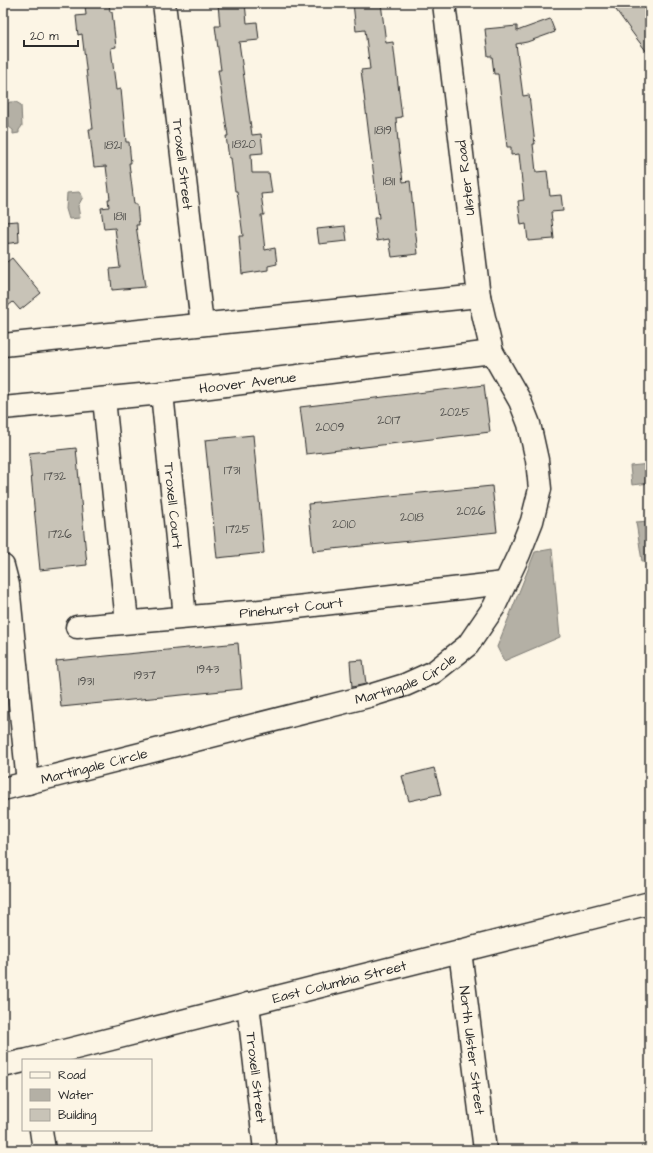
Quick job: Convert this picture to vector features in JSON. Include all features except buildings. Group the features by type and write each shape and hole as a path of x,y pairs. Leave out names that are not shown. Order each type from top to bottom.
{"street":[{"name":"Troxell Street","path":"164,3 202,324"},
{"name":"Ulster Road","path":"444,3 479,296 492,352"},
{"path":"3,345 479,296"},
{"name":"Hoover Avenue","path":"3,408 162,393 492,352"},
{"name":"Martingale Circle","path":"3,789 369,696 405,685 434,672 468,645 482,627 494,607 532,521 540,489 538,460 529,424 520,401 492,352"},
{"name":"Troxell Court","path":"162,393 185,617"},
{"path":"104,399 127,622"},
{"path":"3,566 8,585 28,783"},
{"name":"Pinehurst Court","path":"77,627 271,610 504,583"},
{"name":"East Columbia Street","path":"33,1059 650,903"},
{"name":"North Ulster Street","path":"460,951 485,1150"},
{"name":"Troxell Street","path":"248,1004 266,1150"},
{"name":"East Columbia Street","path":"3,1066 22,1062"},
{"path":"41,1131 44,1150"}],"water":[{"path":"10,102 16,102 21,105 22,126 19,133 13,134 13,130 9,127 7,104"},
{"path":"79,192 83,197 78,206 80,218 69,219 66,209 67,193"},
{"path":"650,464 650,483 632,485 630,466"},
{"path":"650,521 650,560 642,561 636,522"},
{"path":"552,549 560,637 504,661 497,647 535,552"}]}
